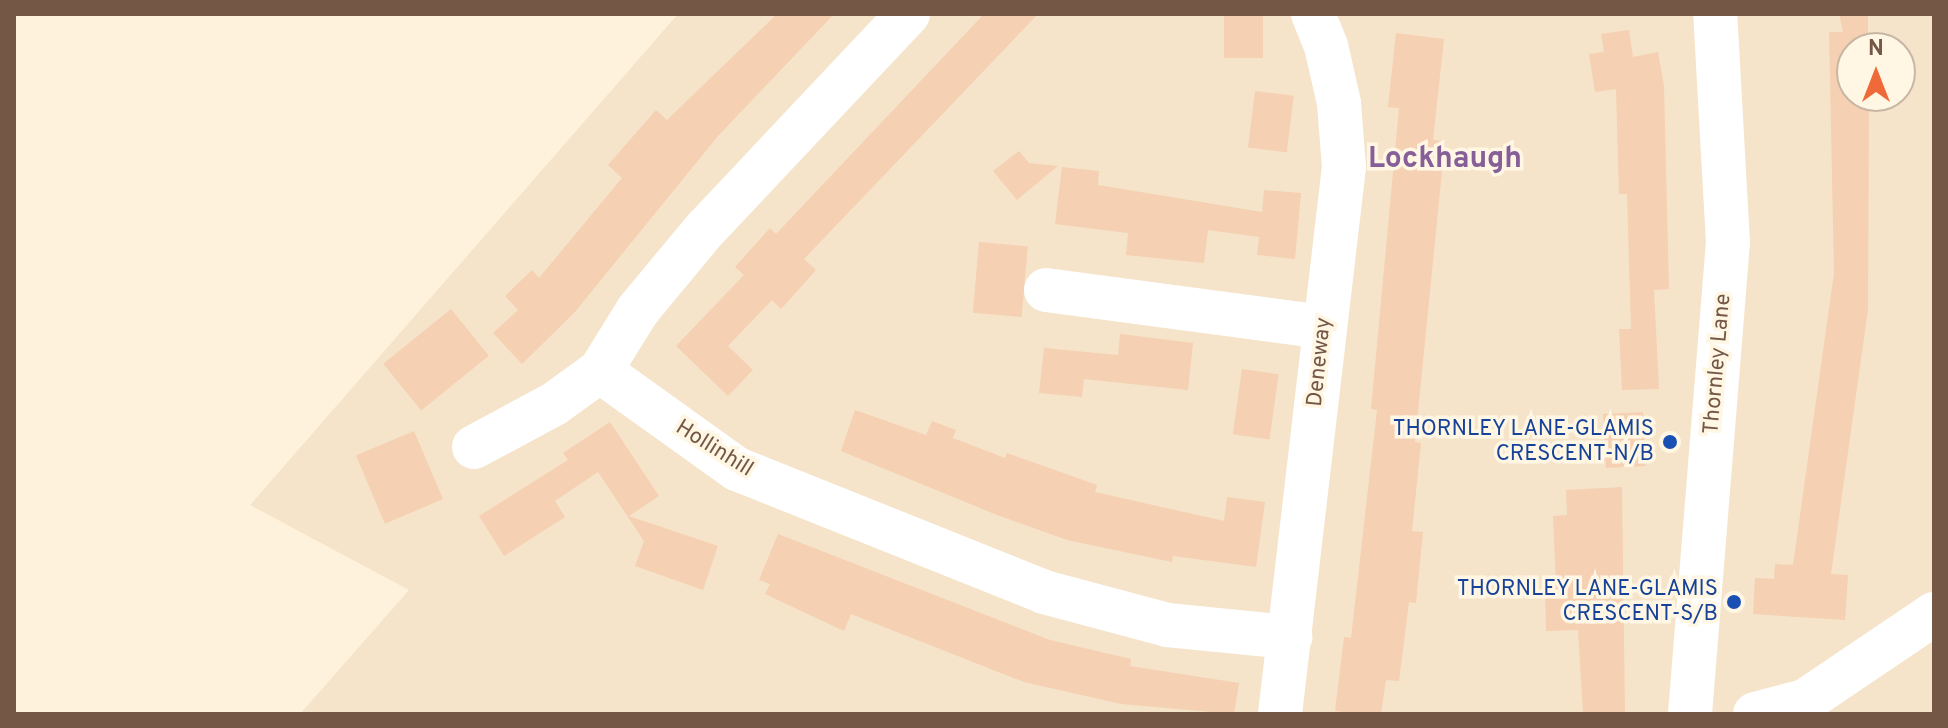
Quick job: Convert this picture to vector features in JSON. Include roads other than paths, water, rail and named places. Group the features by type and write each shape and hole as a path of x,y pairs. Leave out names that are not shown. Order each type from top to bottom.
{"street":[{"path":"474,447 554,404 600,371 638,310 706,228 908,14"},
{"name":"Deneway","path":"1280,714 1344,167 1339,103 1326,46 1313,14"},
{"name":"Thornley Lane","path":"1690,714 1728,243 1715,14"},
{"path":"1046,290 1324,327"},
{"name":"Hollinhill","path":"600,371 737,469 1044,592 1167,625 1290,637"},
{"path":"1755,714 1805,701 1934,614"}],"place":[{"name":"THORNLEY LANE-GLAMIS CRESCENT-N/B","path":"1670,442"},
{"name":"THORNLEY LANE-GLAMIS CRESCENT-S/B","path":"1734,602"}],"district":[{"name":"Lockhaugh","path":"1445,160"}]}
